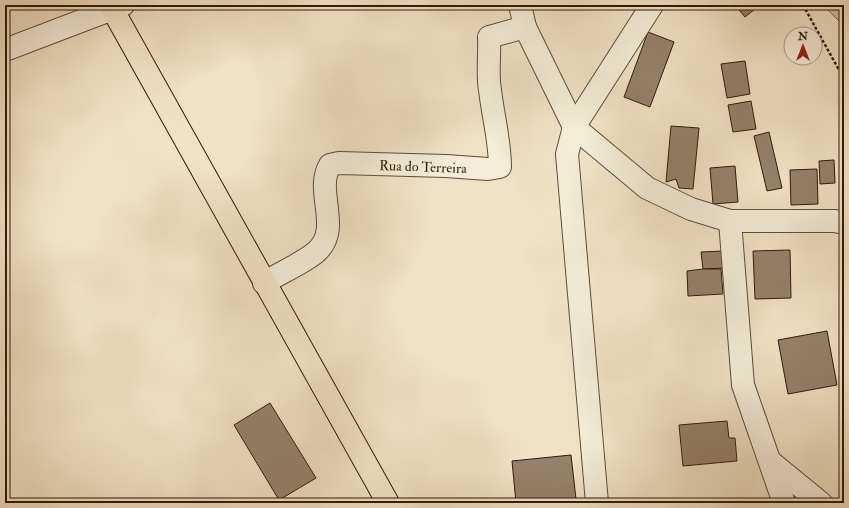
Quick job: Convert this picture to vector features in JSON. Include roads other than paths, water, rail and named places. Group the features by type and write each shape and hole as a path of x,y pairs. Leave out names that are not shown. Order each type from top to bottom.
{"main road":[{"path":"115,6 264,283 388,503"}],"street":[{"path":"520,5 525,27 574,127 647,188 691,209 730,221 835,221 844,223"},
{"path":"597,503 567,154 574,127 652,5"},
{"path":"5,50 115,6"},
{"name":"Rua do Terreira","path":"264,283 317,251 328,233 325,174 330,165 339,163 446,166 488,169 500,167 500,147 493,120 489,88 490,37 525,27"},
{"path":"730,221 743,385 772,463 784,503"},
{"path":"772,463 821,503"}]}
